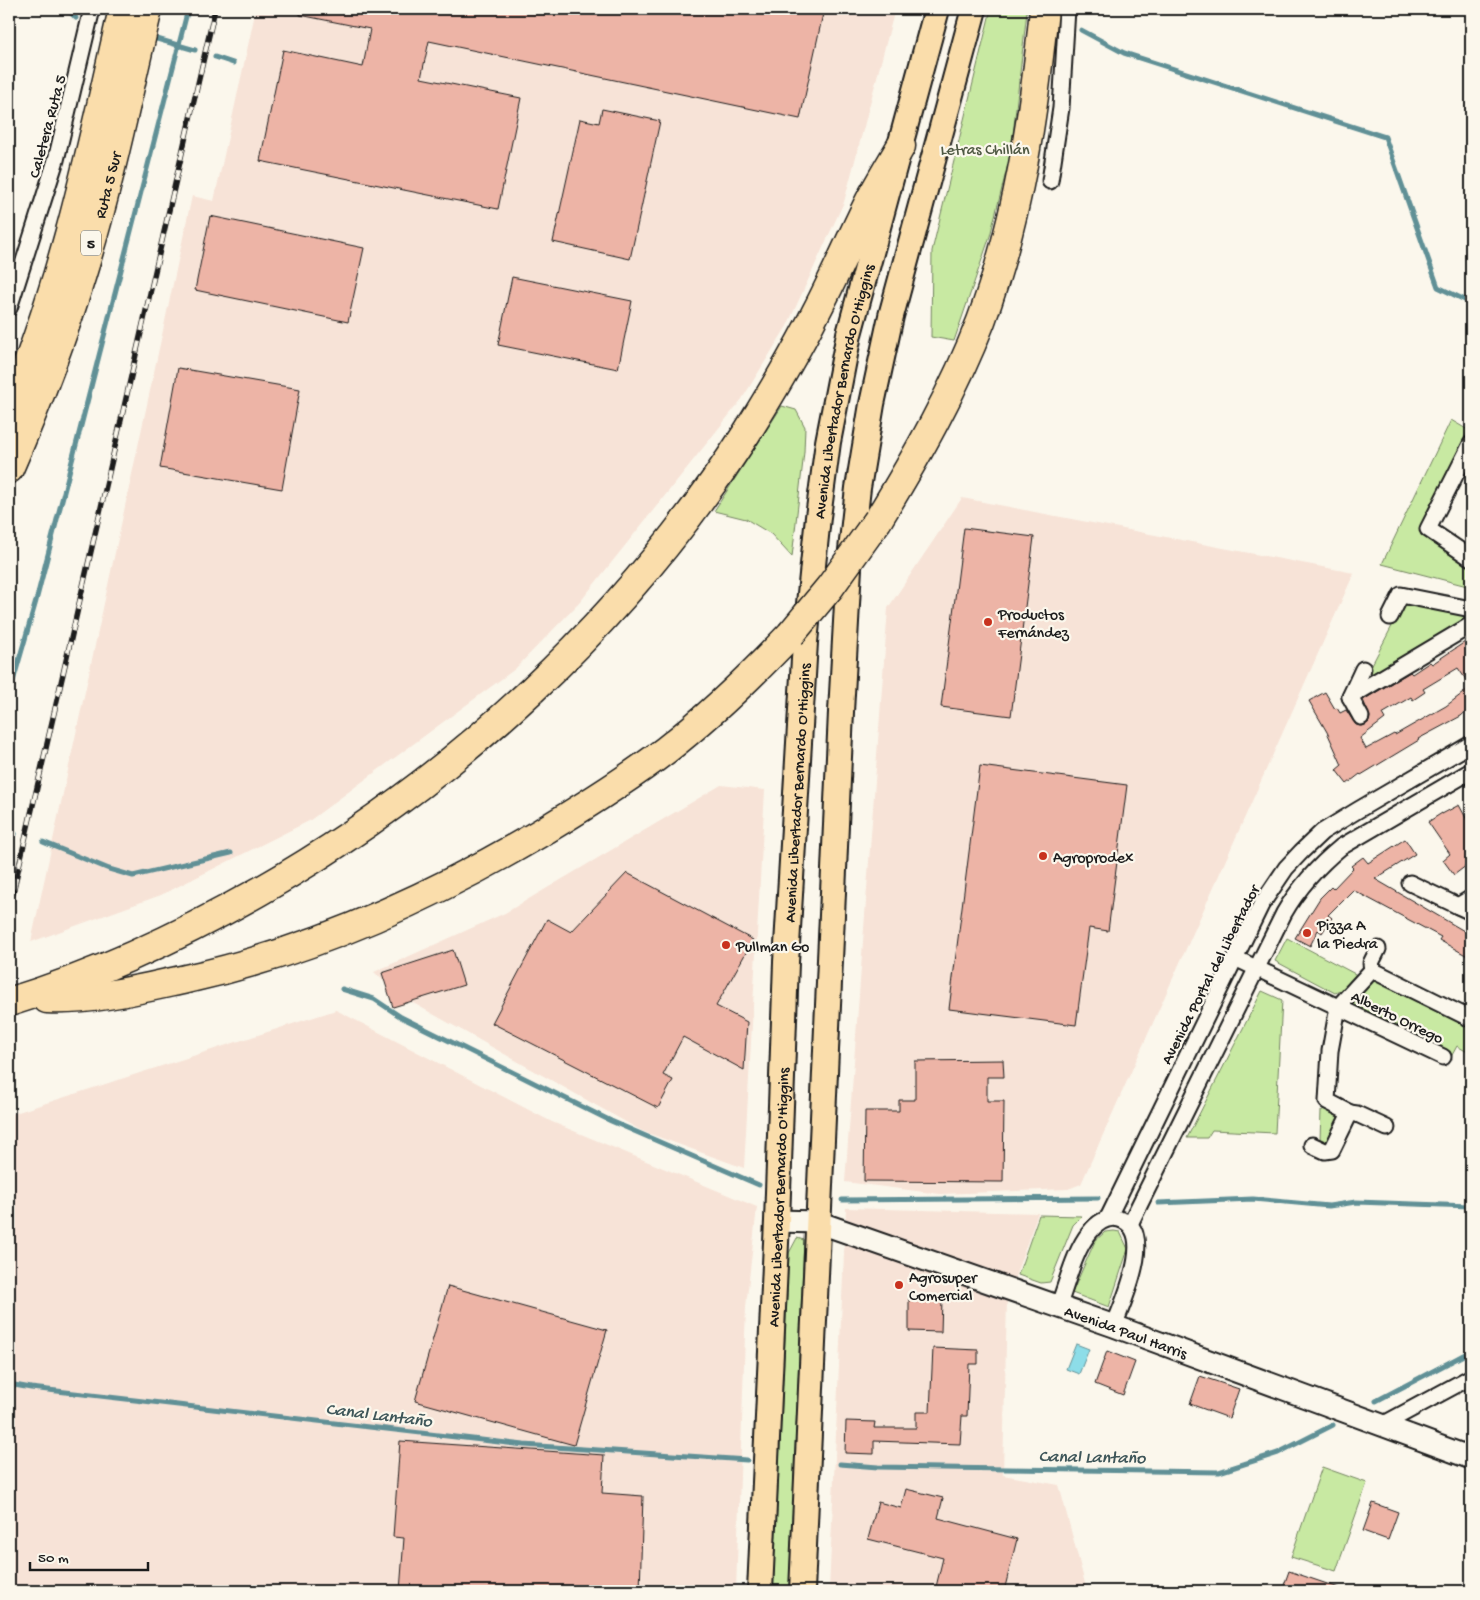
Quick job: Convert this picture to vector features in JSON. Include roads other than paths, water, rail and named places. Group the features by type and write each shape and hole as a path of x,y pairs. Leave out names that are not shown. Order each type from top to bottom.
{"highway":[{"name":"Ruta 5 Sur","path":"9,411 32,352 67,246 123,9"},
{"name":"Ruta 5 Sur","path":"9,469 47,378 83,272 148,9"},
{"path":"14,1000 97,996 206,975 298,947 393,909 519,846 619,784 666,750 700,722 750,675 791,634 830,587 878,520 905,477 947,396 981,321 1014,210 1036,82 1044,9"},
{"path":"14,1000 120,962 194,927 257,893 328,851 397,804 441,770 505,716 546,678 641,576 691,513 731,457 788,365 828,288 869,201 901,146"}],"main road":[{"name":"Avenida Libertador Bernardo O'Higgins","path":"760,1591 777,1221 783,1022 805,642 817,525 828,442 849,334 937,9"},
{"name":"Avenida Libertador Bernardo O'Higgins","path":"802,1591 849,568 858,488 881,359 974,9"},
{"name":"Avenida Paul Harris","path":"777,1221 818,1222 1114,1326 1471,1458"}],"street":[{"name":"Caletera Ruta 5","path":"9,308 56,160 92,9"},
{"path":"1050,181 1061,108 1068,9"},
{"path":"1471,444 1428,529 1471,558"},
{"path":"1390,617 1401,594 1471,609"},
{"path":"1350,697 1471,625"},
{"path":"1350,697 1363,669"},
{"path":"1350,697 1361,717"},
{"name":"Avenida Portal del Libertador","path":"1058,1307 1081,1247 1096,1225 1108,1218 1260,905 1272,886 1301,852 1322,832 1471,744"},
{"path":"1130,1224 1291,901 1311,874 1341,847 1469,776 1454,754"},
{"path":"1410,883 1467,905"},
{"name":"Alberto Orrego","path":"1372,970 1371,964 1378,949"},
{"name":"Alberto Orrego","path":"1235,958 1443,1057"},
{"name":"Alberto Orrego","path":"1372,970 1338,1007 1330,1052 1327,1101 1386,1128"},
{"name":"Alberto Orrego","path":"1372,970 1471,1019"},
{"path":"1312,1145 1325,1151 1332,1150 1350,1113"},
{"path":"1108,1218 1120,1219 1130,1224 1135,1234 1137,1247 1135,1268 1114,1326"},
{"path":"1382,1425 1471,1377"}],"water":[{"path":"1076,1344 1089,1349 1079,1374 1066,1369"}],"waterway":[{"path":"67,9 76,18"},
{"path":"9,695 36,601 188,9"},
{"path":"1081,30 1124,53 1385,137 1438,287 1471,303"},
{"path":"157,39 195,50"},
{"path":"215,57 233,63"},
{"path":"9,833 15,834"},
{"path":"43,842 109,869 133,876 231,853"},
{"path":"342,989 374,999 401,1017 611,1121 759,1185"},
{"path":"842,1200 1098,1198"},
{"path":"1158,1203 1253,1199 1329,1206 1356,1202 1471,1206"},
{"name":"Canal Lantaño","path":"1376,1401 1471,1351"},
{"name":"Canal Lantaño","path":"9,1384 524,1445 747,1460"},
{"name":"Canal Lantaño","path":"840,1464 878,1467 1219,1472 1278,1453 1333,1425"}],"railway":[{"path":"9,910 215,9"}],"place":[{"name":"Productos Fernández","path":"988,622"},
{"name":"Agroprodex","path":"1043,856"},
{"name":"Pizza A la Piedra","path":"1307,933"},
{"name":"Pullman Go","path":"726,945"},
{"name":"Agrosuper Comercial","path":"899,1285"}],"park label":[{"name":"Letras Chillán","path":"985,148"}]}
